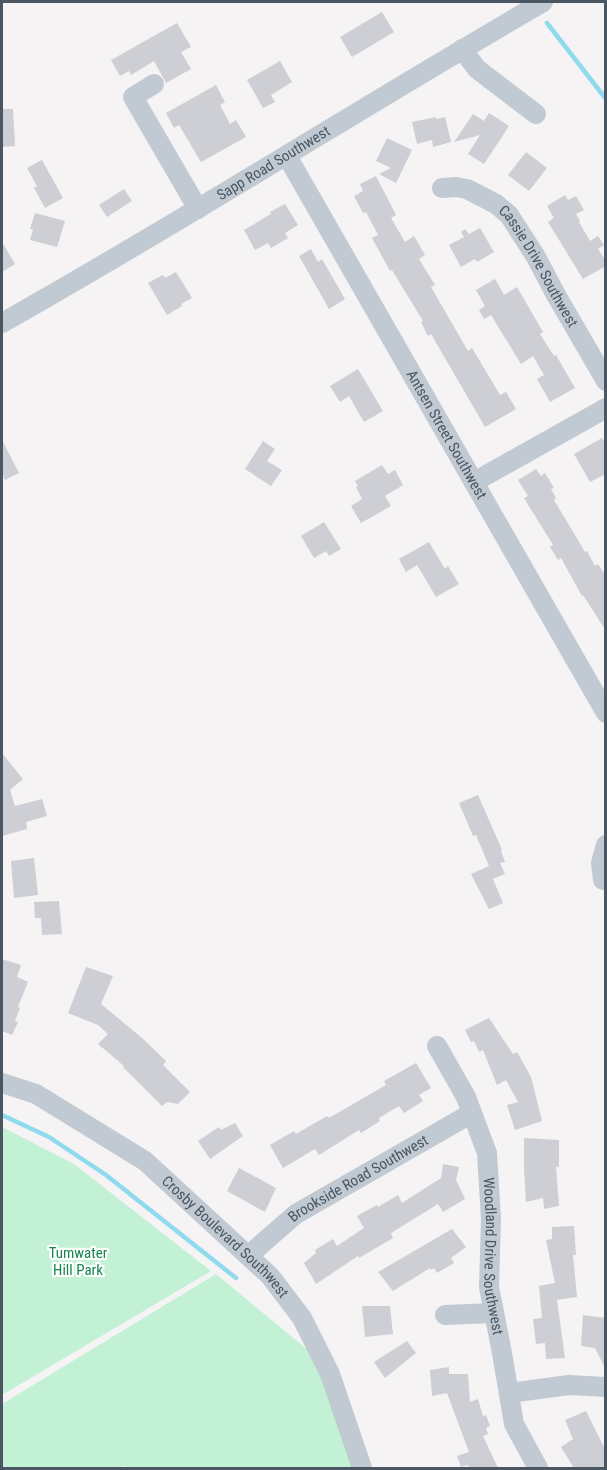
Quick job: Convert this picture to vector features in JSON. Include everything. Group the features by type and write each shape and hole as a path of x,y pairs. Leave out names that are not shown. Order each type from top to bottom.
{"street":[{"name":"Sapp Road Southwest","path":"2,323 198,209 361,109 543,2"},
{"path":"462,49 477,69 537,114"},
{"path":"154,84 133,97 198,209"},
{"name":"Antsen Street Southwest","path":"287,156 606,713"},
{"name":"Cassie Drive Southwest","path":"442,188 467,189 496,204 509,215 536,257 606,381"},
{"path":"474,482 606,408"},
{"path":"603,880 601,863 606,845"},
{"name":"Woodland Drive Southwest","path":"437,1046 466,1097 488,1154 491,1219 489,1287 514,1424 538,1468"},
{"name":"Crosby Boulevard Southwest","path":"2,1083 36,1094 145,1161 270,1276 302,1318 330,1374 363,1468"},
{"name":"Brookside Road Southwest","path":"249,1255 296,1214 472,1113"},
{"path":"445,1316 494,1313"},
{"path":"509,1393 569,1385 606,1387"}],"green space":[{"name":"Tumwater Hill Park","path":"2,1127 74,1164 211,1271 2,1395"},
{"path":"216,1274 314,1355 352,1468 128,1468 125,1466 2,1468 2,1404"}],"building":[{"path":"382,12 394,32 352,57 340,37"},
{"path":"177,23 191,47 181,52 191,69 166,83 154,61 131,75 129,71 120,76 111,60"},
{"path":"280,61 292,82 271,95 275,102 263,108 247,80"},
{"path":"216,85 225,102 220,105 230,124 236,120 246,137 201,162 179,125 174,128 166,113"},
{"path":"2,109 13,109 15,146 2,147"},
{"path":"489,113 509,126 484,164 468,154 480,135 454,142 473,114 484,121"},
{"path":"436,117 436,119 445,117 451,142 433,147 432,140 417,144 412,122"},
{"path":"387,138 412,150 396,183 379,174 391,168 376,161"},
{"path":"526,152 547,168 529,191 508,175"},
{"path":"42,160 63,198 45,208 34,188 37,186 27,168"},
{"path":"376,176 396,215 391,218 405,242 414,236 425,255 419,259 435,285 431,287 468,351 472,348 500,395 506,392 516,409 485,427 431,334 428,336 421,322 423,321 392,270 390,271 372,238 378,235 366,212 363,213 354,196 363,191 360,184"},
{"path":"124,189 132,201 107,217 99,205"},
{"path":"565,195 568,200 576,196 584,210 576,214 590,241 598,236 604,245 598,249 606,261 606,266 583,279 548,222 554,218 547,206"},
{"path":"285,204 298,225 285,233 288,238 271,248 268,243 255,250 244,230"},
{"path":"35,213 65,221 57,247 30,240 33,229 30,229"},
{"path":"480,228 494,252 477,262 475,259 461,267 449,245 464,237 461,232 465,229 469,234"},
{"path":"2,242 15,264 2,272"},
{"path":"311,249 318,262 322,259 345,299 329,309 299,256"},
{"path":"176,272 192,298 167,315 148,283 163,275 165,278"},
{"path":"495,279 504,295 517,287 543,332 540,334 554,356 556,355 575,388 550,402 537,379 544,375 533,356 521,364 491,315 484,319 479,310 485,306 476,290"},
{"path":"358,369 383,411 364,422 349,396 340,402 330,386"},
{"path":"602,438 606,444 606,474 590,482 574,454"},
{"path":"2,440 19,473 5,480 2,472"},
{"path":"263,441 275,449 267,461 282,470 271,486 245,469"},
{"path":"382,465 388,474 395,470 403,485 385,496 391,506 361,523 351,506 362,499 355,481"},
{"path":"536,469 541,476 545,473 554,488 551,489 556,498 554,500 585,552 587,551 595,566 598,564 606,576 606,631 582,596 561,558 558,560 550,547 553,545 524,498 528,496 518,480"},
{"path":"324,522 341,549 329,556 326,551 314,558 301,536"},
{"path":"429,542 445,569 448,566 459,584 436,597 417,565 406,572 399,559"},
{"path":"2,753 23,779 10,790 15,806 42,799 47,816 26,822 27,829 2,836"},
{"path":"478,795 505,862 500,863 505,874 493,879 503,903 489,909 471,874 489,866 459,803"},
{"path":"34,858 38,895 14,898 11,861"},
{"path":"59,901 62,934 42,935 41,918 35,918 34,902"},
{"path":"2,959 21,965 17,977 28,982 18,1007 20,1008 15,1021 18,1022 12,1035 2,1031"},
{"path":"86,967 113,976 101,1004 166,1061 163,1065 190,1092 178,1104 167,1102 162,1106 124,1066 98,1044 108,1034 98,1025 68,1013"},
{"path":"489,1018 513,1054 517,1052 531,1077 542,1121 515,1130 507,1105 518,1102 506,1080 497,1085 483,1050 479,1052 465,1030"},
{"path":"416,1063 431,1088 419,1095 423,1101 404,1113 399,1106 379,1118 380,1121 361,1133 359,1130 319,1155 315,1149 283,1168 270,1145 294,1131 296,1134 327,1116 329,1118 386,1085 384,1081"},
{"path":"235,1123 243,1136 210,1159 198,1141 219,1127 221,1130"},
{"path":"524,1138 559,1140 559,1167 556,1167 559,1206 544,1209 543,1198 526,1202"},
{"path":"443,1164 459,1167 456,1180 465,1199 443,1212 438,1204 391,1233 393,1238 359,1258 358,1256 316,1284 304,1263 316,1253 315,1250 333,1239 337,1246 364,1228 357,1216 398,1195 402,1203 441,1178"},
{"path":"239,1168 276,1188 265,1212 227,1191"},
{"path":"574,1226 576,1255 573,1255 577,1297 557,1300 565,1358 546,1359 545,1343 536,1344 533,1319 542,1318 539,1286 555,1283 546,1240 552,1239 552,1227"},
{"path":"452,1229 466,1247 451,1258 454,1263 437,1273 434,1268 431,1270 430,1268 393,1291 378,1272"},
{"path":"362,1306 390,1306 393,1334 365,1337"},
{"path":"583,1315 606,1318 606,1370 595,1348 581,1346"},
{"path":"407,1341 416,1353 385,1378 374,1362"},
{"path":"449,1367 449,1374 468,1374 470,1402 478,1399 483,1416 486,1415 490,1426 486,1428 488,1434 483,1436 498,1468 470,1468 468,1465 461,1467 457,1456 469,1452 447,1393 432,1396 430,1370"},
{"path":"586,1411 606,1451 606,1468 574,1468 561,1447 573,1439 565,1420"}],"waterway":[{"path":"547,23 606,99"},
{"path":"2,1115 49,1137 106,1175 236,1278"}]}
